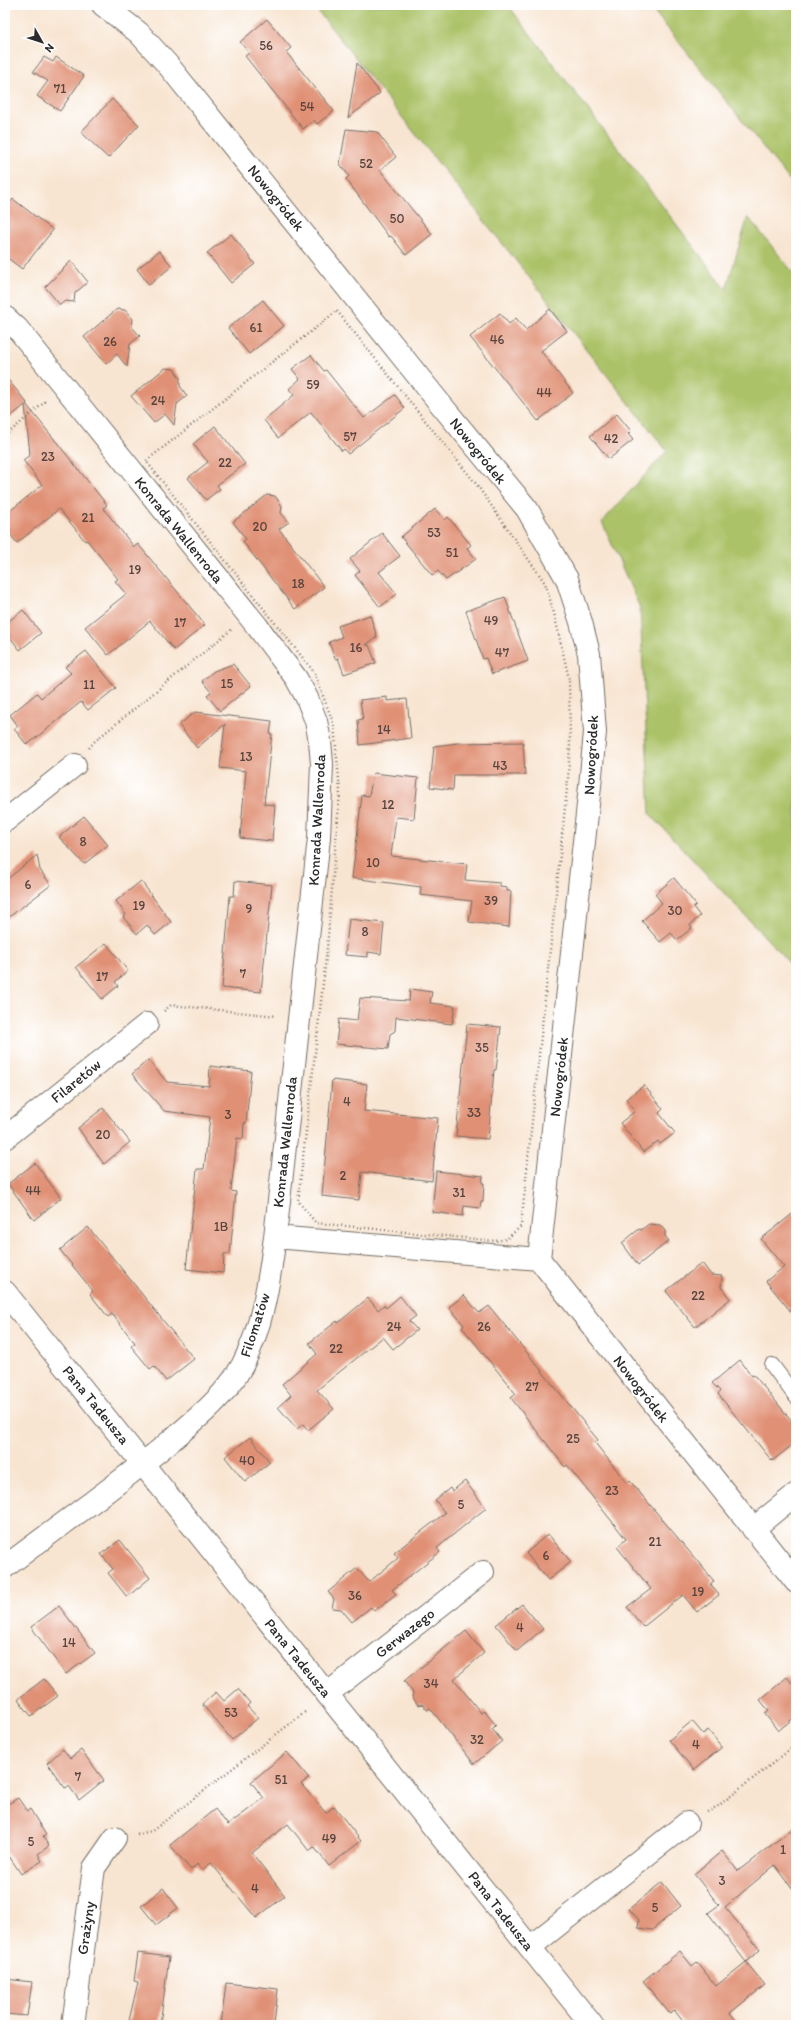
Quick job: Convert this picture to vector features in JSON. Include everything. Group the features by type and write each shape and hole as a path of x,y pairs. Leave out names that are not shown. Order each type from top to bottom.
{"street":[{"name":"Nowogródek","path":"103,5 139,33 168,65 315,246 438,402 527,509 567,579 581,622 588,654 595,732 538,1259 796,1582"},
{"name":"Konrada Wallenroda","path":"5,316 17,328 249,616 296,678 316,721 320,740 322,764 319,838 274,1237"},
{"path":"5,821 75,765"},
{"name":"Filaretów","path":"5,1138 146,1024"},
{"path":"274,1237 538,1259"},
{"name":"Filomatów","path":"5,1567 143,1464 198,1417 219,1396 242,1366 259,1322 269,1277 274,1237"},
{"name":"Pana Tadeusza","path":"5,1292 592,2025"},
{"path":"753,1528 796,1494"},
{"name":"Gerwazego","path":"327,1694 483,1572"},
{"path":"530,1947 687,1822"},
{"name":"Grażyny","path":"73,2025 94,1868 114,1838"}],"lane":[{"path":"772,1366 796,1397"}],"path":[{"path":"337,311 477,485 545,583 554,613 569,679 570,737 568,779 521,1226 507,1240 495,1241 316,1223 298,1202 327,948 340,791 334,725 314,672 146,461 337,311"},
{"path":"5,436 63,386"},
{"path":"75,765 95,741 249,616"},
{"path":"146,1024 171,1005 299,1018"},
{"path":"114,1838 152,1831 305,1712"},
{"path":"687,1822 718,1806 796,1745"}],"green space":[{"path":"313,5 508,5 726,289 748,217 796,276 796,970 650,814 640,608 602,522 667,451"},
{"path":"649,5 796,5 796,188"}],"building":[{"path":"267,19 291,48 286,52 334,111 317,124 314,120 303,129 245,56 249,53 240,42"},
{"path":"44,57 53,62 56,57 84,76 60,111 37,96 48,81 33,72"},
{"path":"357,63 380,93 348,118"},
{"path":"112,99 139,125 108,158 81,132"},
{"path":"346,129 377,132 396,157 380,170 432,234 406,255 391,236 389,237 346,179 349,176 340,164"},
{"path":"13,199 53,230 22,269 5,256 5,210"},
{"path":"231,234 255,264 231,283 207,253"},
{"path":"159,251 172,266 149,285 137,269"},
{"path":"71,261 88,282 75,293 74,302 65,301 60,305 45,287"},
{"path":"263,300 284,326 249,354 228,328"},
{"path":"117,309 125,310 133,319 132,327 140,336 130,344 127,367 117,354 106,364 84,337"},
{"path":"550,309 567,331 541,351 573,393 538,421 470,337 500,313 509,324 516,318 526,330"},
{"path":"311,355 324,371 326,370 364,418 395,395 405,408 348,454 344,449 342,451 311,412 278,438 264,420 294,395 289,389 300,379 292,369"},
{"path":"165,368 174,369 180,378 180,386 187,396 177,404 174,425 165,414 154,423 131,396"},
{"path":"5,376 107,505 103,508 134,547 138,544 205,625 174,650 150,621 108,655 85,627 126,594 115,581 118,579 87,540 85,541 59,509 17,543 5,528 5,515 42,485 23,460 30,455 25,405 5,421"},
{"path":"617,414 631,431 628,434 633,440 609,459 590,436"},
{"path":"215,426 245,464 217,485 220,489 206,500 188,478 208,462 193,444"},
{"path":"267,495 275,496 282,506 281,513 289,522 279,529 324,587 295,609 243,542 246,539 233,522"},
{"path":"435,509 445,520 448,517 471,545 467,548 476,559 446,580 438,571 432,575 401,537"},
{"path":"382,533 400,556 379,572 397,594 380,607 355,575 360,571 350,559"},
{"path":"505,597 528,661 492,674 486,658 483,659 466,611"},
{"path":"23,610 41,633 20,650 5,631 5,624"},
{"path":"370,615 377,637 366,645 369,645 376,663 344,674 338,658 335,659 329,642 342,637 338,626"},
{"path":"86,651 116,688 88,710 81,702 27,745 14,729 18,726 10,715 37,693 41,698 71,673 65,667"},
{"path":"233,664 251,686 220,711 207,695 211,692 202,681 214,671"},
{"path":"387,697 387,701 407,699 411,738 360,745 358,720 363,719 360,700"},
{"path":"195,712 272,721 270,734 272,734 264,804 275,805 272,841 240,838 246,771 220,768 225,724 197,748 179,725"},
{"path":"523,742 525,775 454,775 453,790 430,787 434,746 458,743"},
{"path":"373,773 418,778 414,819 396,817 391,856 467,864 465,880 500,883 500,886 507,887 507,891 511,891 509,927 469,922 472,901 420,895 421,887 352,878 362,795 369,796"},
{"path":"84,816 108,845 84,864 59,837"},
{"path":"37,855 40,870 51,885 5,920 5,881"},
{"path":"674,878 696,905 693,907 700,916 690,925 692,928 677,940 671,933 660,942 642,921 662,903 655,894"},
{"path":"141,881 171,922 155,935 147,925 137,934 123,917 126,915 116,901"},
{"path":"235,881 272,885 261,992 222,988 230,896 234,896"},
{"path":"349,919 384,923 381,954 368,952 368,957 345,955"},
{"path":"106,943 128,971 115,982 118,986 102,999 76,967"},
{"path":"410,989 432,992 430,1003 455,1006 452,1024 396,1017 395,1031 390,1034 388,1049 336,1044 339,1019 357,1021 360,998 409,1001"},
{"path":"467,1024 501,1027 496,1070 494,1070 488,1139 456,1136"},
{"path":"148,1060 167,1082 209,1086 210,1066 251,1071 243,1139 237,1138 231,1191 236,1192 230,1254 224,1254 223,1273 186,1269 197,1169 204,1169 210,1117 164,1111 132,1074"},
{"path":"332,1080 367,1084 364,1111 438,1118 432,1181 362,1172 359,1200 322,1196"},
{"path":"644,1085 663,1109 659,1113 675,1133 660,1144 658,1141 643,1152 620,1123 635,1111 626,1099"},
{"path":"103,1108 130,1142 104,1164 78,1128"},
{"path":"35,1163 61,1198 34,1220 8,1184"},
{"path":"436,1171 483,1176 483,1201 481,1201 480,1208 464,1206 463,1216 432,1212"},
{"path":"796,1211 796,1318 766,1281 784,1267 761,1239"},
{"path":"649,1224 660,1225 665,1231 665,1236 669,1241 638,1265 622,1243 639,1229 641,1230"},
{"path":"88,1227 194,1359 166,1381 154,1366 150,1369 131,1346 135,1343 112,1314 108,1317 90,1294 93,1291 60,1250"},
{"path":"702,1263 711,1275 722,1276 721,1287 730,1299 695,1327 666,1291"},
{"path":"464,1295 479,1313 489,1306 598,1440 595,1443 627,1483 630,1481 714,1581 710,1584 719,1595 697,1612 683,1595 643,1627 627,1607 651,1589 617,1547 626,1539 567,1465 565,1467 511,1398 516,1394 462,1327 464,1325 449,1307"},
{"path":"400,1296 416,1316 409,1321 417,1330 393,1349 383,1337 317,1390 334,1409 308,1430 303,1424 297,1429 278,1407 291,1395 282,1384 317,1354 309,1343 337,1321 338,1323 368,1298 378,1310 384,1305 386,1308"},
{"path":"740,1360 752,1376 754,1375 796,1426 796,1442 772,1461 718,1394 720,1391 712,1383"},
{"path":"250,1437 270,1462 245,1482 225,1457"},
{"path":"465,1481 486,1508 437,1548 440,1552 392,1590 396,1594 374,1611 371,1607 352,1622 341,1609 332,1608 334,1599 328,1592 357,1568 369,1582 398,1558 394,1553 445,1513 435,1500 450,1488 452,1491"},
{"path":"548,1534 571,1562 548,1580 526,1553"},
{"path":"120,1540 150,1578 127,1597 108,1573 113,1569 101,1554"},
{"path":"522,1604 543,1629 517,1651 496,1625"},
{"path":"59,1606 95,1653 66,1674 31,1627"},
{"path":"466,1631 484,1653 454,1679 481,1713 484,1711 496,1725 492,1729 502,1741 474,1764 430,1708 427,1710 422,1704 418,1705 412,1696 413,1693 404,1681"},
{"path":"787,1677 796,1688 796,1716 778,1731 765,1714 769,1711 760,1700"},
{"path":"44,1679 58,1696 31,1716 18,1699"},
{"path":"238,1689 250,1703 247,1706 258,1718 232,1740 202,1704 216,1692 224,1701"},
{"path":"692,1721 703,1734 708,1730 722,1747 694,1770 669,1740"},
{"path":"63,1749 70,1758 81,1750 104,1780 79,1800 69,1786 65,1788 47,1763"},
{"path":"287,1752 309,1778 301,1784 326,1813 334,1806 361,1841 329,1866 314,1847 309,1851 288,1824 252,1853 285,1896 256,1918 211,1863 202,1870 197,1864 191,1870 170,1845 215,1809 228,1825 264,1798 251,1782"},
{"path":"18,1798 27,1811 30,1809 46,1835 43,1837 49,1846 38,1854 42,1861 21,1874 5,1850 5,1806"},
{"path":"796,1826 796,1893 775,1865 725,1907 760,1950 746,1962 708,1913 719,1905 694,1874 722,1851 738,1871"},
{"path":"662,1882 681,1906 652,1930 638,1928 639,1920 629,1909"},
{"path":"163,1888 178,1908 156,1925 141,1906"},
{"path":"680,1951 692,1966 697,1962 716,1986 746,1962 765,1985 730,2013 740,2025 686,2025 674,2010 670,2014 643,1981"},
{"path":"138,1953 169,1957 160,2025 128,2025 138,1982 134,1981"},
{"path":"5,1979 32,1982 27,2016 5,2014"},
{"path":"226,1983 278,1989 274,2025 221,2025"}]}
